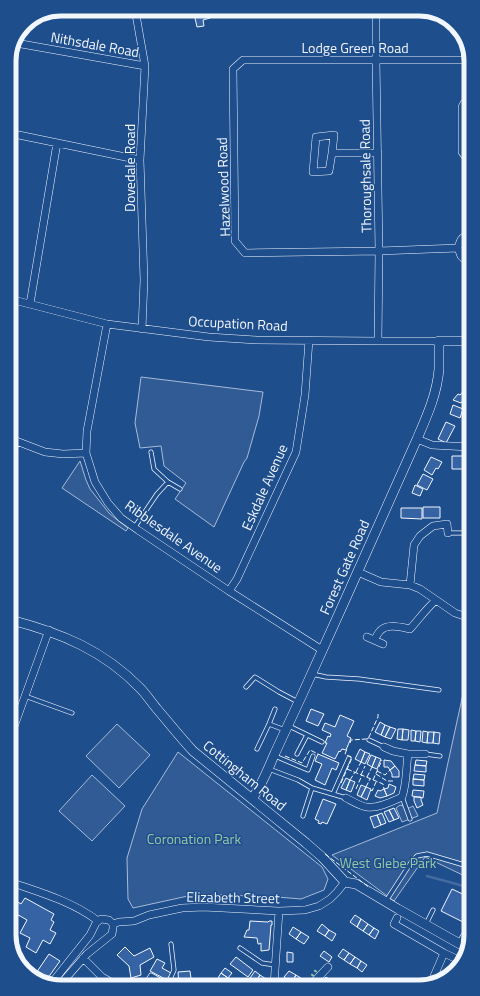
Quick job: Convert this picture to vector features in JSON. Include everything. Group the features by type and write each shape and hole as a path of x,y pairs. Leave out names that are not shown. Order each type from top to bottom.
{"street":[{"name":"Dovedale Road","path":"136,16 145,66 140,160 144,280 142,329"},
{"name":"Thoroughsale Road","path":"376,16 379,251 378,341"},
{"name":"Nithsdale Road","path":"19,44 145,66"},
{"name":"Lodge Green Road","path":"243,60 464,60"},
{"name":"Hazelwood Road","path":"243,60 233,69 235,241 245,253 379,251"},
{"path":"464,103 462,107 462,152 464,155"},
{"path":"16,134 140,160"},
{"path":"334,136 332,153 329,171 313,172 316,137 334,136"},
{"path":"30,304 57,143"},
{"path":"332,153 378,153"},
{"path":"464,237 460,241 458,248 464,259"},
{"path":"379,251 458,248"},
{"name":"Occupation Road","path":"16,300 107,324 208,337 256,340 464,341"},
{"name":"Ribblesdale Avenue","path":"107,324 87,430 86,454 95,482 108,503 121,518 134,528 322,650"},
{"name":"Eskdale Avenue","path":"229,591 236,580 296,452 305,395 309,340"},
{"name":"Forest Gate Road","path":"252,799 269,769 430,408 436,388 439,370 439,341"},
{"path":"417,439 432,445 464,447"},
{"path":"16,441 44,452 86,454"},
{"path":"410,585 414,545 420,536 429,528 447,524 448,533"},
{"path":"358,572 381,582 410,585 420,589 455,613 464,616"},
{"path":"375,640 380,631 385,627 394,626 410,629 436,600"},
{"name":"Cottingham Road","path":"16,621 49,630 93,650 140,688 193,751 306,843 322,857 345,882 356,884 462,946"},
{"path":"16,721 49,630"},
{"path":"367,637 383,644"},
{"path":"384,747 408,754 425,754"},
{"path":"346,798 367,808 376,807 402,797 405,786 408,754"},
{"name":"Elizabeth Street","path":"112,924 182,908 203,907 279,911 305,910 319,906 330,899 345,882"},
{"path":"16,884 68,903 89,914 97,923"},
{"path":"274,980 279,911"},
{"path":"398,918 394,924 457,959"},
{"path":"55,979 90,935 97,923 101,919 106,919 111,922 114,928 112,934 83,958 64,980"},
{"path":"97,923 95,932 98,936 107,938"},
{"path":"433,978 444,953"},
{"path":"83,958 102,977 107,980"},
{"path":"316,980 328,967"}],"lane":[{"path":"151,452 154,469 168,482 180,489"},
{"path":"134,528 168,482"},
{"path":"448,533 464,533"},
{"path":"312,674 326,677 359,679 439,690"},
{"path":"246,687 255,676 279,692 299,702"},
{"path":"25,696 72,713"},
{"path":"257,749 275,709"},
{"path":"269,724 287,728 322,742"},
{"path":"297,754 307,735"},
{"path":"370,740 384,747"},
{"path":"425,754 440,756"},
{"path":"274,756 308,770 313,756"},
{"path":"332,794 349,758"},
{"path":"269,769 298,780 312,788 346,798"},
{"path":"303,816 312,788"},
{"path":"402,797 410,819"},
{"path":"385,902 412,861 417,856 427,854 464,864"},
{"path":"425,925 433,910"},
{"path":"458,943 464,934"},
{"path":"169,980 174,970 171,944"},
{"path":"240,948 262,963 275,965"},
{"path":"148,980 151,975 159,980"}],"shaded area":[{"path":"141,377 263,392 259,416 247,458 214,527 175,499 186,483 164,466 161,446 140,448 135,423"},
{"path":"80,461 90,489 109,513 128,528 126,531 62,488"},
{"name":"West Glebe Park","path":"464,689 464,876 425,857 394,901 332,855 437,813"},
{"path":"117,724 150,755 119,788 86,756"},
{"name":"Coronation Park","path":"178,752 322,867 328,879 324,890 301,899 197,894 133,908 128,899 127,858 142,809"},
{"path":"92,775 125,806 92,841 59,811"},
{"path":"400,805 409,808 413,806 418,816 402,822 396,808"}],"building":[{"path":"195,16 209,16 210,18 203,20 204,26 197,27"},
{"path":"464,390 464,399 461,403 453,400 458,394 460,395"},
{"path":"453,405 463,409 460,418 450,414"},
{"path":"446,422 455,426 446,443 438,439"},
{"path":"452,456 464,456 464,469 452,469"},
{"path":"431,457 442,462 432,475 424,470"},
{"path":"423,474 433,479 427,490 417,485"},
{"path":"415,485 423,489 420,496 412,493"},
{"path":"423,507 440,507 440,518 423,518"},
{"path":"401,508 422,508 422,519 401,518"},
{"path":"311,709 324,714 318,726 306,721"},
{"path":"340,715 354,721 347,736 351,738 346,750 342,749 340,752 339,751 335,759 322,753 327,743 325,743 328,736 330,737 331,734 322,730 325,723 335,727"},
{"path":"380,722 385,725 381,735 375,732"},
{"path":"385,725 390,727 385,737 381,735"},
{"path":"390,727 396,729 391,739 385,737"},
{"path":"398,729 403,729 402,740 397,739"},
{"path":"403,729 409,730 408,740 402,740"},
{"path":"411,730 416,731 415,741 411,741"},
{"path":"416,731 421,731 420,742 415,741"},
{"path":"423,731 428,732 427,743 422,742"},
{"path":"428,732 434,732 433,743 427,743"},
{"path":"434,732 440,733 439,744 433,743"},
{"path":"360,749 365,752 361,762 355,759"},
{"path":"365,752 370,754 365,764 361,762"},
{"path":"318,754 339,763 336,770 332,768 325,785 315,780 322,764 315,761"},
{"path":"371,755 376,757 372,767 367,764"},
{"path":"376,757 381,759 377,769 372,767"},
{"path":"384,760 391,761 395,766 390,770 388,767 384,767"},
{"path":"416,760 427,761 426,766 415,765"},
{"path":"415,765 426,766 426,772 414,771"},
{"path":"395,766 399,771 399,777 392,777 390,770"},
{"path":"414,774 425,775 424,780 413,779"},
{"path":"346,778 350,780 346,790 341,788"},
{"path":"413,779 424,780 424,786 413,785"},
{"path":"350,780 355,782 351,792 346,790"},
{"path":"389,784 396,787 394,793 387,796 384,789 388,788"},
{"path":"361,785 366,787 361,797 357,795"},
{"path":"366,787 371,789 367,800 361,797"},
{"path":"384,789 387,796 380,798 375,796 378,790 380,791"},
{"path":"413,790 424,791 423,798 412,796"},
{"path":"414,797 421,797 423,805 417,808"},
{"path":"323,799 336,804 327,824 322,822 321,824 318,823 319,821 315,819"},
{"path":"394,808 399,818 394,820 389,810"},
{"path":"389,810 394,820 389,822 384,812"},
{"path":"382,813 386,823 381,825 377,815"},
{"path":"377,815 381,825 374,828 370,817"},
{"path":"452,889 464,895 464,922 441,911"},
{"path":"25,898 54,914 51,920 54,922 50,930 56,933 50,944 43,940 36,953 26,947 30,938 20,933 27,920 16,914 16,901 21,904"},
{"path":"355,915 361,919 357,927 350,922"},
{"path":"361,919 368,924 363,931 357,927"},
{"path":"250,921 272,921 269,950 261,951 261,943 258,944 257,938 244,937 247,930 249,930"},
{"path":"322,924 329,930 325,936 317,931"},
{"path":"368,924 374,928 369,935 363,931"},
{"path":"293,927 301,932 296,939 289,934"},
{"path":"374,928 379,931 375,939 369,935"},
{"path":"329,930 336,934 332,941 325,936"},
{"path":"301,932 309,937 304,944 296,939"},
{"path":"125,947 134,956 150,948 154,957 140,965 141,975 131,978 129,966 117,955"},
{"path":"343,949 349,953 344,960 338,956"},
{"path":"324,951 332,957 329,962 320,956"},
{"path":"287,952 293,953 293,962 287,962"},
{"path":"349,953 355,957 350,964 344,960"},
{"path":"49,954 60,961 48,978 37,972"},
{"path":"236,957 253,970 248,977 230,964"},
{"path":"355,957 361,961 357,968 350,964"},
{"path":"157,959 165,963 162,968 171,973 167,980 150,971"},
{"path":"361,961 367,965 362,972 357,968"},
{"path":"225,968 232,973 228,978 221,973"},
{"path":"190,971 191,980 179,980 178,972"},
{"path":"255,971 260,975 257,980 250,978"},
{"path":"289,971 296,975 293,980 289,980 284,977"},
{"path":"221,973 228,978 227,980 221,980 218,978"},
{"path":"260,975 266,979 266,980 257,980"},
{"path":"296,975 304,980 293,980"},
{"path":"326,977 330,980 323,980"}],"waterway":[{"path":"427,876 464,886"}],"hedge":[{"path":"309,980 317,969"}],"fence":[{"path":"350,743 351,740 366,739 369,737 378,714"},
{"path":"341,783 352,758 345,754 347,749"},
{"path":"285,756 302,763 310,750 318,754"},
{"path":"373,780 382,760"},
{"path":"356,772 361,762"},
{"path":"361,775 365,766"},
{"path":"367,777 372,767"},
{"path":"347,769 383,784 384,789"},
{"path":"377,771 385,775 390,770"},
{"path":"350,780 355,772"},
{"path":"376,774 387,781 394,781"},
{"path":"356,789 362,775"},
{"path":"366,787 370,779"},
{"path":"371,790 372,791 376,782"},
{"path":"325,854 370,888"}]}
